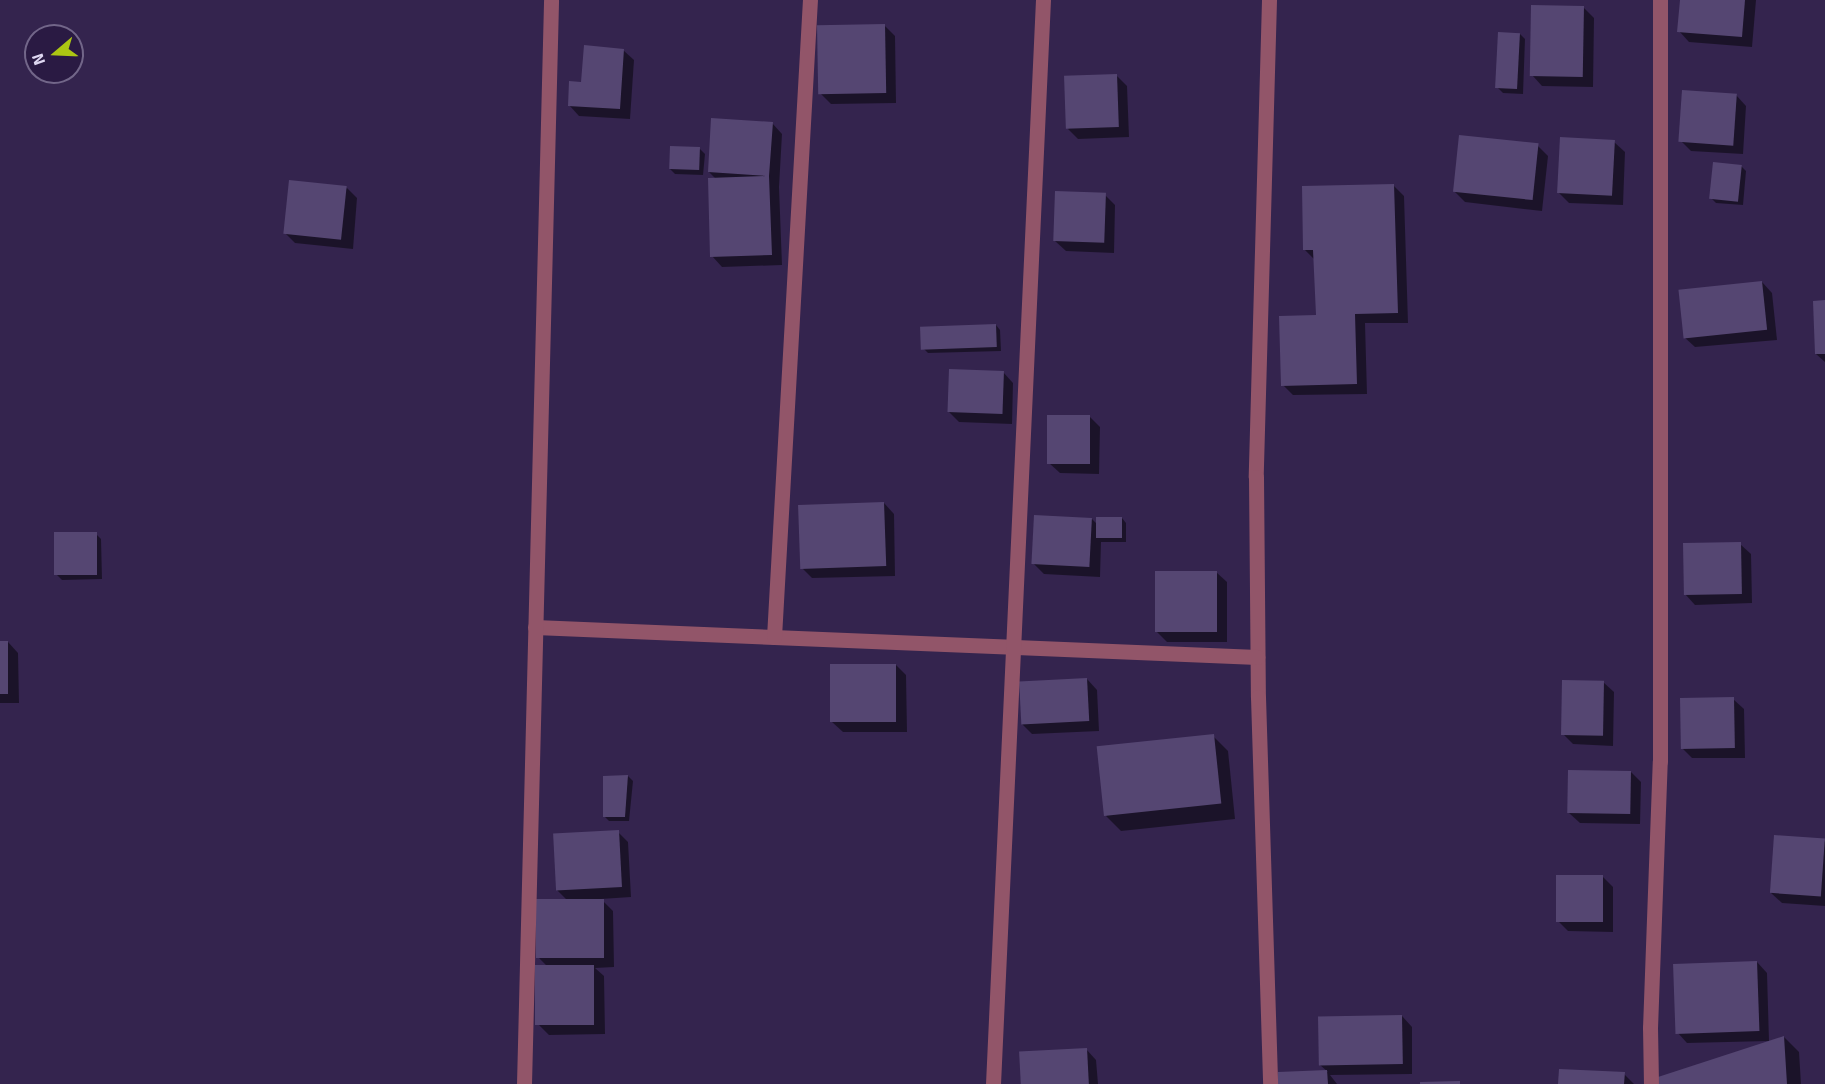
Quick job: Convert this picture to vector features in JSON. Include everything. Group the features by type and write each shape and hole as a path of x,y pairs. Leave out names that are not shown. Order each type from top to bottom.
{"street":[{"path":"524,1084 551,0"},
{"path":"774,637 810,0"},
{"path":"993,1084 1043,0"},
{"path":"1269,0 1256,477 1257,657 1270,1084"},
{"path":"1651,1084 1650,1028 1660,761 1660,0"},
{"path":"535,627 1257,657"}],"building":[{"path":"1680,0 1745,0 1742,37 1677,32"},
{"path":"1531,5 1584,6 1583,77 1530,76"},
{"path":"885,24 886,93 818,94 817,25"},
{"path":"1498,32 1520,33 1517,89 1495,88"},
{"path":"584,45 624,49 620,109 568,106 569,81 581,82"},
{"path":"1117,74 1119,127 1066,129 1064,76"},
{"path":"1682,90 1737,94 1733,146 1678,142"},
{"path":"711,118 773,122 769,176 772,255 710,257 708,178 766,176 708,172"},
{"path":"1459,135 1539,143 1533,200 1453,192"},
{"path":"1560,137 1615,140 1612,196 1557,193"},
{"path":"670,146 700,147 699,170 669,169"},
{"path":"1713,162 1742,165 1738,202 1709,199"},
{"path":"289,180 347,186 341,240 283,234"},
{"path":"1394,184 1398,313 1355,314 1357,384 1281,386 1279,316 1316,315 1313,250 1303,250 1302,186"},
{"path":"1055,191 1106,193 1104,243 1053,241"},
{"path":"1762,281 1767,330 1684,339 1678,290"},
{"path":"1825,300 1825,354 1815,354 1813,301"},
{"path":"996,324 997,347 921,350 920,327"},
{"path":"949,369 1004,371 1002,414 947,412"},
{"path":"1047,415 1090,415 1090,464 1047,464"},
{"path":"884,502 886,566 800,569 798,505"},
{"path":"1034,515 1092,518 1089,567 1031,564"},
{"path":"1096,517 1122,517 1122,538 1096,538"},
{"path":"54,532 97,532 97,575 54,575"},
{"path":"1741,542 1742,594 1684,595 1683,543"},
{"path":"1155,571 1217,571 1217,632 1155,632"},
{"path":"0,641 8,641 8,694 0,694"},
{"path":"830,664 896,664 896,722 830,722"},
{"path":"1087,678 1089,721 1021,724 1019,682"},
{"path":"1562,680 1604,681 1603,736 1561,735"},
{"path":"1734,697 1735,748 1681,749 1680,698"},
{"path":"1214,734 1221,804 1104,816 1097,746"},
{"path":"1568,770 1631,771 1630,814 1567,813"},
{"path":"628,775 625,817 603,817 603,776"},
{"path":"619,830 622,887 556,890 553,833"},
{"path":"1774,835 1825,839 1821,896 1770,893"},
{"path":"1556,875 1603,875 1603,922 1556,922"},
{"path":"536,899 604,899 604,958 536,958"},
{"path":"1757,961 1759,1031 1675,1034 1673,964"},
{"path":"535,965 594,965 594,1025 535,1025"},
{"path":"1402,1015 1403,1064 1319,1065 1318,1016"},
{"path":"1784,1036 1787,1084 1659,1084 1658,1077"},
{"path":"1087,1048 1089,1084 1021,1084 1019,1052"},
{"path":"1559,1069 1625,1072 1624,1084 1558,1084"},
{"path":"1327,1070 1328,1084 1278,1084 1278,1072"},
{"path":"1460,1081 1460,1084 1420,1084 1420,1082"}]}
